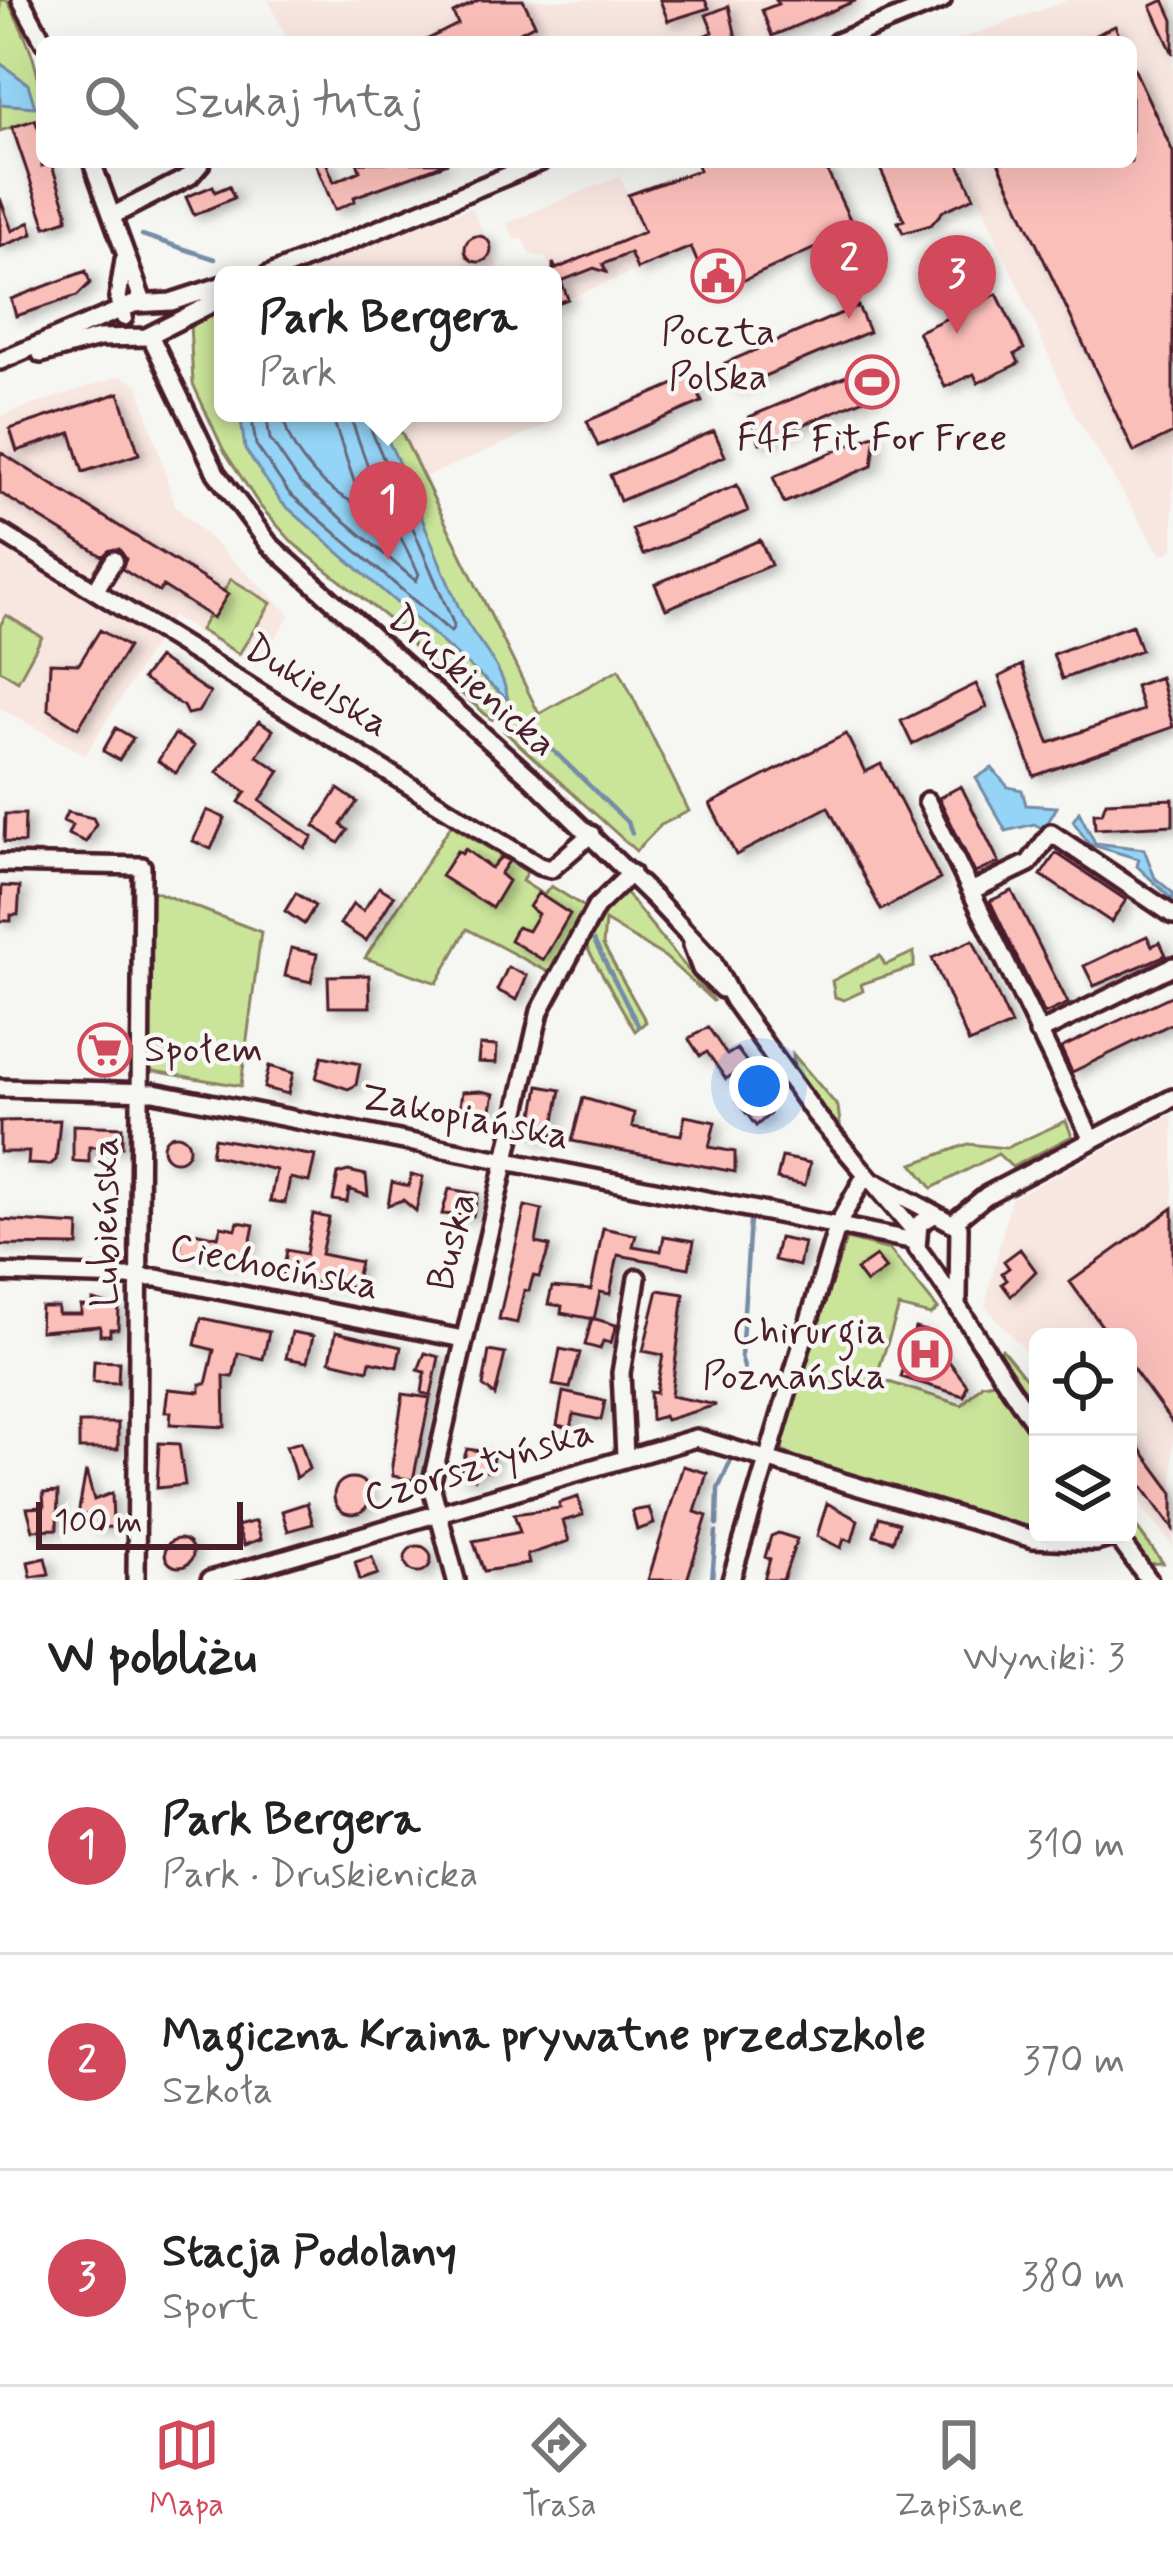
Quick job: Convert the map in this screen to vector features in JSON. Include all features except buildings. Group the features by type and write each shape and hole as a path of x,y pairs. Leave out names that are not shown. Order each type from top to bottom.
{"street":[{"path":"21,0 41,36"},
{"path":"852,36 942,0"},
{"path":"94,168 125,257 147,303 159,316 153,332"},
{"path":"112,216 197,168"},
{"path":"282,266 525,168"},
{"path":"125,257 118,298 126,311 124,324 132,334"},
{"path":"285,266 291,263"},
{"path":"0,363 147,303 214,287"},
{"path":"0,363 153,332 214,302"},
{"name":"Druskienicka","path":"153,332 216,473 268,544 631,873 692,945 712,961 733,1000 915,1237"},
{"name":"Dukielska","path":"0,532 538,866 550,869 565,861 591,834"},
{"path":"95,591 114,560"},
{"path":"927,801 1092,1140"},
{"path":"971,891 1029,863 1051,833 1173,915"},
{"name":"Lubieńska","path":"0,862 142,866 136,1580"},
{"name":"Buska","path":"456,1580 431,1485 540,1011 596,907 631,873"},
{"path":"1038,1033 1173,966"},
{"name":"Zakopiańska","path":"0,1088 138,1090 915,1237"},
{"path":"955,1221 987,1195 1173,1098"},
{"path":"731,1580 838,1223 866,1174"},
{"name":"Druskienicka","path":"866,1174 934,1215"},
{"path":"958,1302 955,1255 962,1234 955,1221 934,1215 915,1237 958,1302 984,1353 1029,1416"},
{"path":"928,1259 942,1262 955,1255"},
{"name":"Ciechocińska","path":"0,1274 139,1276 463,1339"},
{"path":"625,1456 621,1373 637,1278"},
{"name":"Czorsztyńska","path":"210,1580 696,1438 1029,1538"},
{"path":"1122,1544 1149,1580"}],"shaded area":[{"path":"268,0 870,0 781,36 286,36"},
{"path":"1068,0 1173,0 1173,549 1161,555 1075,415 966,168 1137,168 1137,36 969,36"},
{"path":"620,176 628,194 666,178 709,240 562,301 562,266 550,266 546,258 530,254 524,240 513,238 507,223"},
{"path":"472,208 498,266 320,266"},
{"path":"120,376 138,384 175,506 290,614 256,668 172,616 85,755 0,708 0,416"},
{"path":"397,422 553,422 425,477"},
{"path":"1173,1114 1173,1548 1137,1499 1137,1328 1029,1328 1029,1355 985,1306 1011,1199"}],"green space":[{"path":"0,0 7,0 33,57 36,120 0,131"},
{"path":"214,310 214,422 396,422 539,714 619,669 689,811 661,825 636,851 504,731 503,721 491,719 426,663 401,629 294,544 260,506 223,449 193,384 190,323"},
{"path":"231,579 271,603 239,654 200,630"},
{"path":"6,615 42,637 18,681 0,670 0,626"},
{"path":"451,825 527,872 522,881 544,895 551,886 586,908 552,974 467,929 437,983 365,958"},
{"path":"151,890 261,932 241,1086 147,1070"},
{"path":"623,890 714,1002 665,957 605,921 603,945 646,1022 635,1031 586,946 553,1004 548,1024 541,1020 596,914"},
{"path":"914,952 914,967 861,984 863,991 844,1000 835,997 832,981 880,956 885,965"},
{"path":"793,1054 838,1107 841,1132 794,1068"},
{"path":"1066,1121 1072,1136 1012,1167 998,1154 932,1188 913,1164 968,1144 1006,1148"},
{"path":"846,1239 890,1250 938,1309 931,1315 899,1307 876,1378 962,1405 982,1384 995,1382 1029,1432 1029,1525 833,1472 782,1451 786,1421"},
{"path":"1002,1349 1029,1382 1029,1397 997,1353"},
{"path":"1137,1528 1163,1563 1145,1564 1131,1544 1137,1544"}],"water":[{"path":"0,63 28,84 35,107 0,104"},
{"path":"241,422 378,422 460,610 500,674 508,700 281,502 245,449"},
{"path":"992,768 1008,787 1022,790 1026,805 1057,807 1044,829 1034,824 1006,831 976,778"},
{"path":"1079,812 1095,843 1144,849 1155,878 1173,893 1173,900 1137,866 1139,859 1089,844 1073,821"}],"waterway":[{"path":"142,235 215,259"},
{"path":"519,717 628,823 632,833"},
{"path":"594,941 638,1025"},
{"path":"746,1375 741,1356 750,1220"},
{"path":"717,1525 718,1489 730,1462"},
{"path":"712,1580 716,1532"}],"place":[{"name":"Poczta Polska","path":"718,276"},
{"name":"Magiczna Kraina prywatne przedszkole","path":"849,319"},
{"name":"Stacja Podolany","path":"957,334"},
{"name":"F4F Fit For Free","path":"872,382"},
{"name":"Park Bergera","path":"388,560"},
{"name":"Społem","path":"105,1050"},
{"name":"Chirurgia Poznańska","path":"925,1354"}]}
